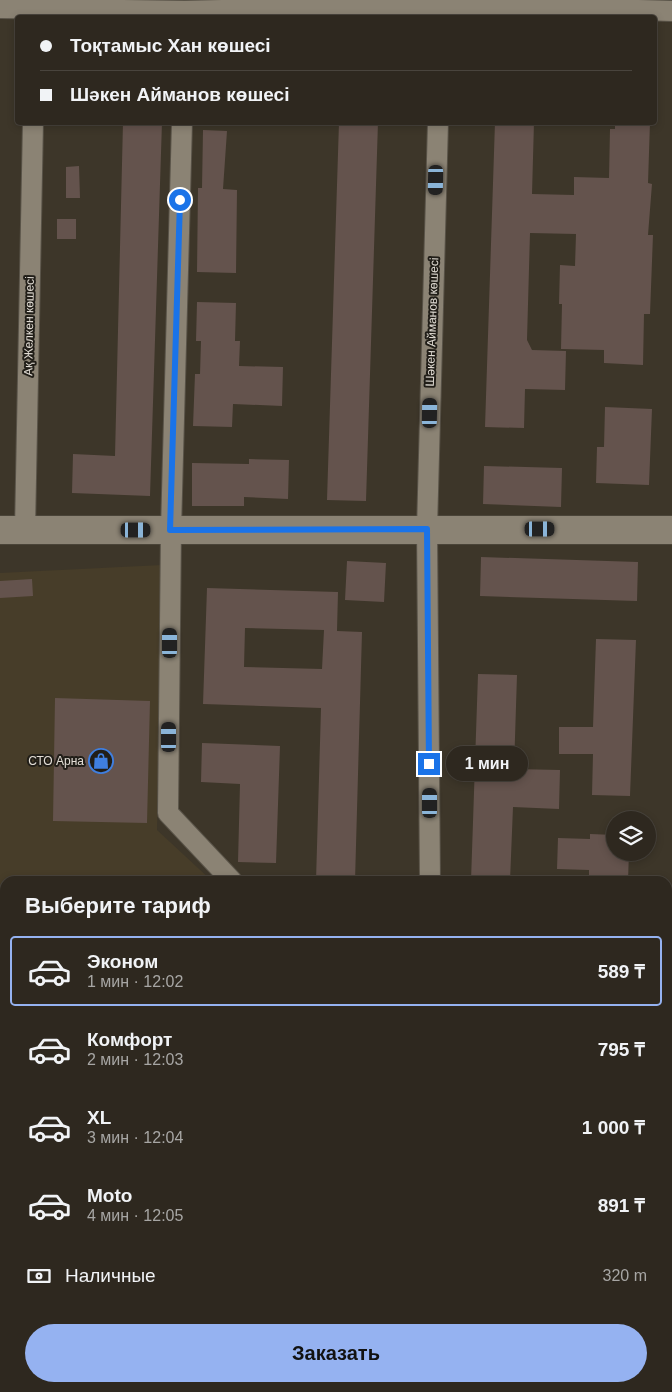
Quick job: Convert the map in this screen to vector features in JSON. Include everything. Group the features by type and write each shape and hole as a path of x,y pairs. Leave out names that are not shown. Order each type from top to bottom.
{"main road":[{"path":"13,530 672,530"}],"street":[{"path":"0,8 441,7 672,11"},
{"name":"Ақ Желкен көшесі","path":"13,530 33,125"},
{"path":"182,125 170,530 168,813 227,876"},
{"name":"Шәкен Айманов көшесі","path":"430,876 427,529 438,125"}],"shaded area":[{"path":"162,565 157,830 207,876 0,876 0,573"}],"building":[{"path":"123,125 162,125 150,496 72,493 73,454 115,456"},
{"path":"339,125 378,125 366,501 327,500"},
{"path":"495,125 534,125 532,194 574,195 574,177 609,178 610,129 615,129 615,125 650,125 648,183 652,184 648,235 653,235 650,314 644,314 643,365 604,363 604,350 561,349 562,304 559,304 560,265 575,266 576,234 530,233 527,340 532,350 566,351 565,390 525,389 524,428 485,427"},
{"path":"203,130 227,131 223,189 237,190 236,273 197,272 198,188 202,188"},
{"path":"79,166 80,198 66,198 66,167"},
{"path":"57,219 76,219 76,239 57,239"},
{"path":"197,302 236,303 235,341 240,341 239,366 283,367 282,406 233,404 232,427 193,426 195,374 200,374 201,341 196,341"},
{"path":"605,407 652,409 649,485 596,483 597,447 604,447"},
{"path":"249,459 289,460 288,499 244,497 244,506 192,506 192,463 249,464"},
{"path":"484,466 562,468 561,507 483,504"},
{"path":"481,557 638,562 637,601 480,596"},
{"path":"347,561 386,563 384,602 345,600"},
{"path":"32,579 33,596 0,598 0,581"},
{"path":"207,588 338,592 337,631 362,632 355,876 316,876 321,708 203,704","holes":["245,628 324,630 322,669 244,667"]},
{"path":"596,639 636,640 630,796 592,795 593,754 559,754 559,727 593,727"},
{"path":"478,674 517,675 514,769 560,770 559,809 513,807 510,876 471,876"},
{"name":"СТО Арна","path":"55,698 150,701 147,823 53,821"},
{"path":"202,743 280,746 276,863 238,862 240,784 201,782"},
{"path":"590,834 606,835 606,861 629,861 628,876 589,876 589,870 557,869 558,838 590,839"}],"place":[{"name":"СТО Арна","path":"101,761"}],"route":[{"path":"180,200 170,530 427,529 429,764"}]}
